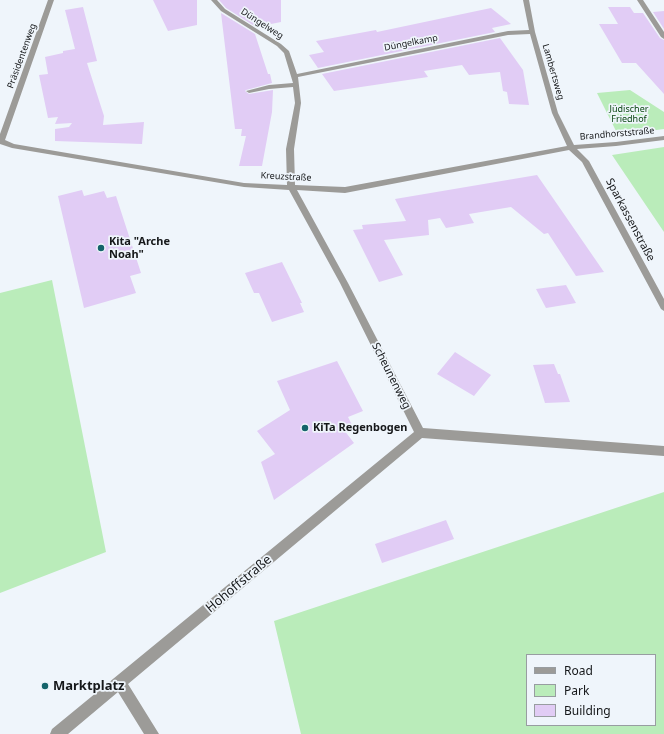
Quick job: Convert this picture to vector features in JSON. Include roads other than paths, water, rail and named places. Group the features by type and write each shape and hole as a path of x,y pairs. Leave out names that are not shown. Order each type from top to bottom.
{"street":[{"name":"Präsidentenweg","path":"0,141 51,0"},
{"name":"Düngelweg","path":"214,0 223,10 278,44 287,52 295,76 298,103 290,149 291,187"},
{"name":"Lambertsweg","path":"526,0 532,32 555,113 571,147"},
{"path":"640,0 664,37"},
{"path":"657,27 664,26"},
{"name":"Düngelkamp","path":"295,76 508,33 532,32"},
{"path":"249,91 269,86 296,85"},
{"name":"Brandhorststraße","path":"571,147 600,146 664,138"},
{"name":"Kreuzstraße","path":"0,141 12,146 244,185 345,190 571,147"},
{"name":"Sparkassenstraße","path":"571,147 585,161 664,307"},
{"name":"Scheunenweg","path":"291,187 344,283 420,433"},
{"path":"420,433 664,451"},
{"name":"Hohoffstraße","path":"57,734 420,433"},
{"path":"120,683 152,734"}],"place":[{"name":"Kita \"Arche Noah\"","path":"101,248"},
{"name":"KiTa Regenbogen","path":"305,428"},
{"name":"Marktplatz","path":"45,686"}],"park label":[{"name":"Jüdischer Friedhof","path":"629,114"}]}
